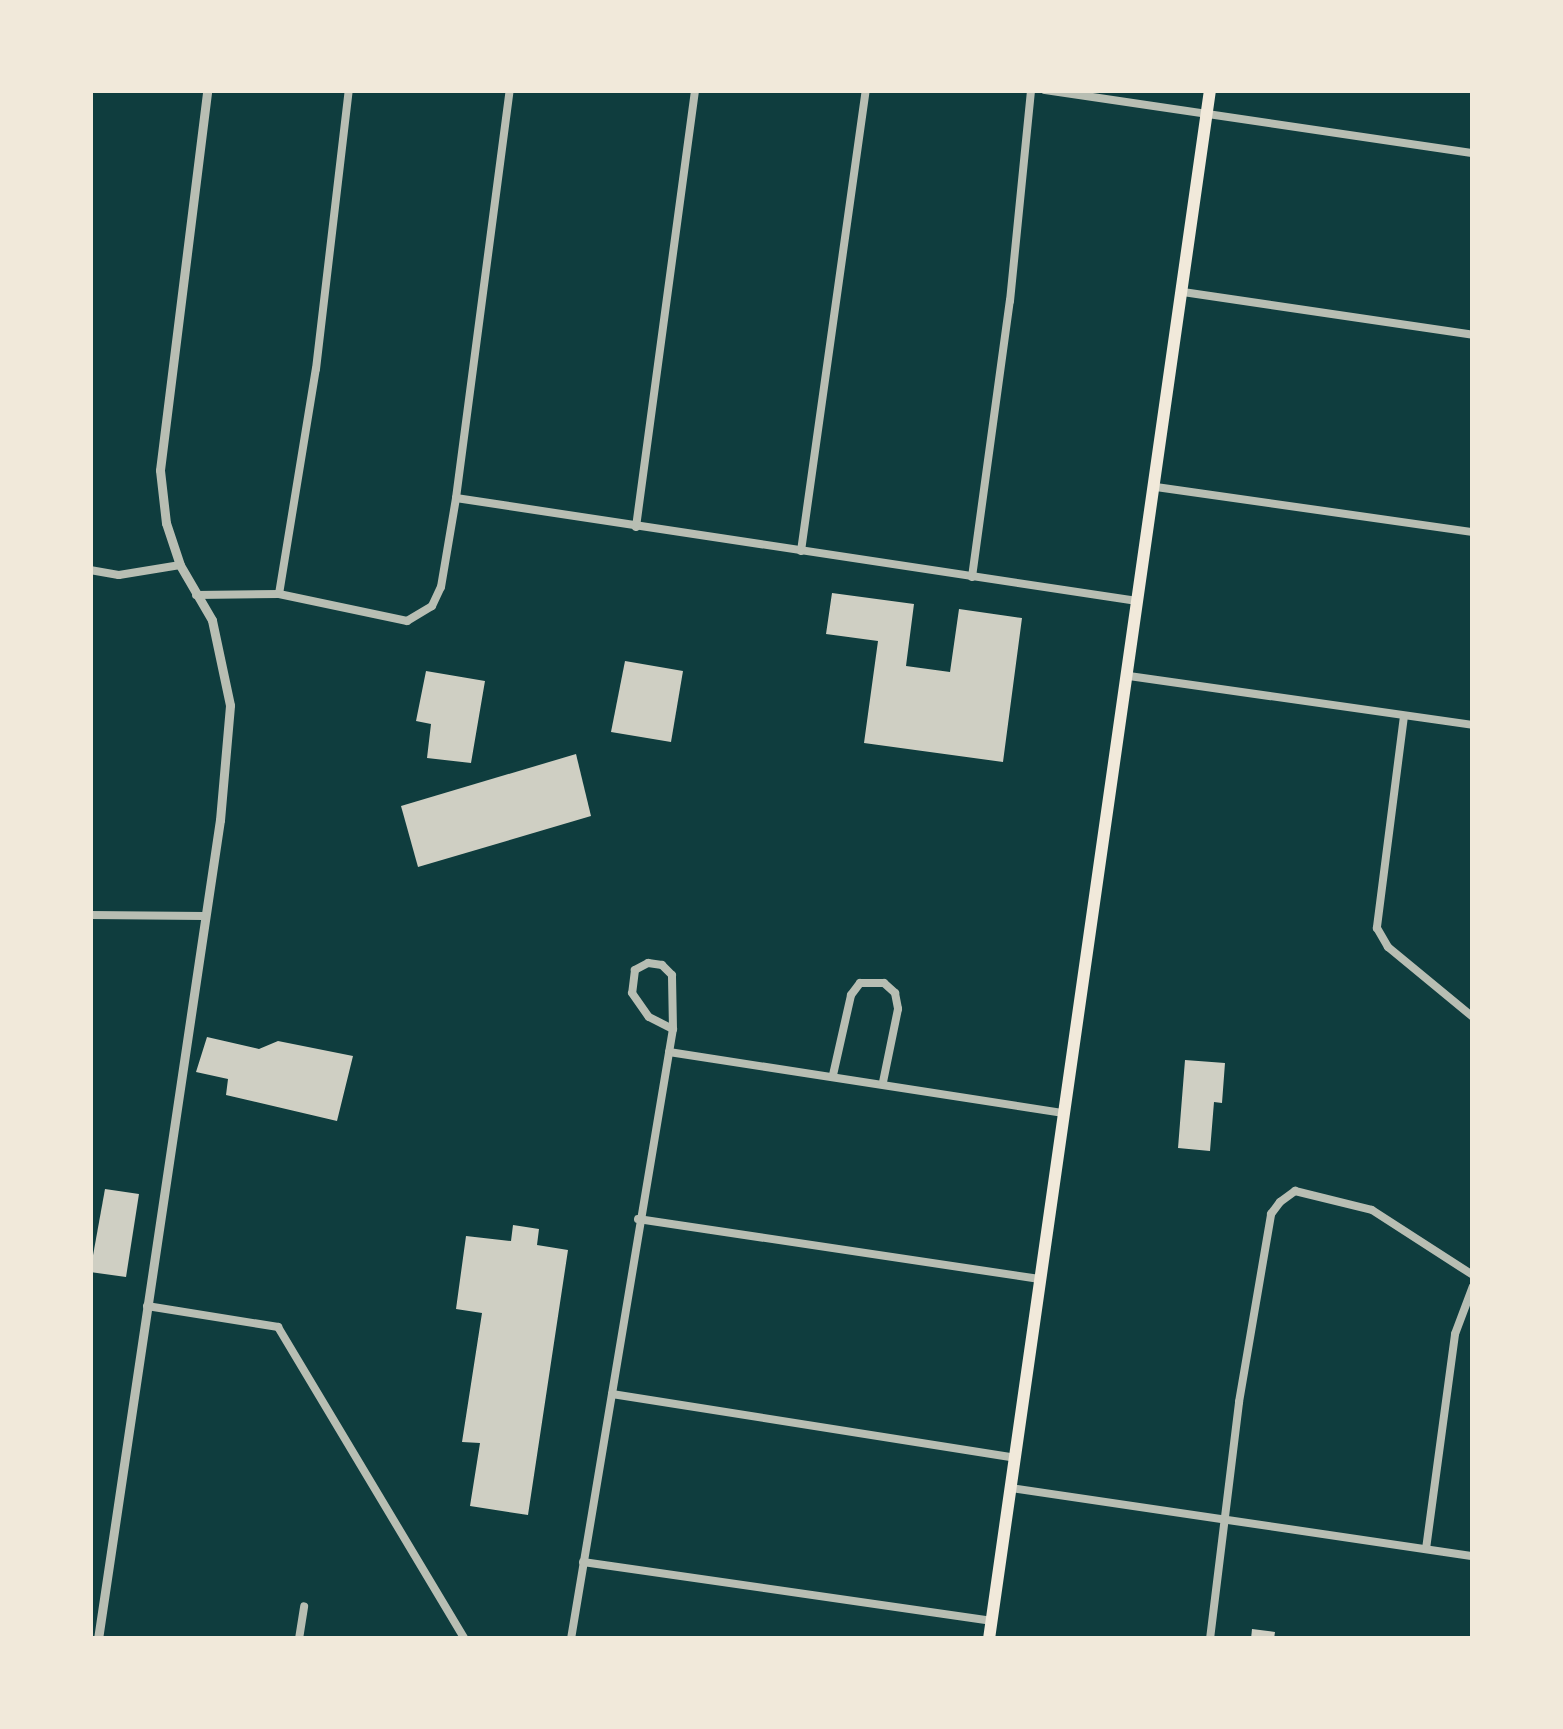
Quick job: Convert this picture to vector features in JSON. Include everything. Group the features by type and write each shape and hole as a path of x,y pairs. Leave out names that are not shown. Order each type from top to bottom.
{"main road":[{"path":"989,1639 1210,90"}],"street":[{"path":"98,1639 230,705 224,656 180,565 166,524 160,470 207,90"},
{"path":"279,594 316,369 349,90"},
{"path":"196,595 279,594 407,622 432,606 442,587 457,498 510,90"},
{"path":"636,527 694,90"},
{"path":"801,551 866,90"},
{"path":"972,577 1010,301 1031,90"},
{"path":"1046,90 1473,153"},
{"path":"1183,292 1473,335"},
{"path":"1156,488 1473,532"},
{"path":"457,498 1140,602"},
{"path":"90,569 119,575 180,565"},
{"path":"1130,676 1473,725"},
{"path":"1404,716 1377,928 1388,947 1473,1017"},
{"path":"90,915 203,916"},
{"path":"571,1639 673,1029 672,975 662,965 649,963 635,970 632,994 649,1017 673,1029"},
{"path":"833,1075 851,995 860,983 884,983 895,993 898,1009 883,1082"},
{"path":"669,1052 1066,1113"},
{"path":"1210,1639 1243,1378 1271,1214 1294,1191 1372,1210 1473,1275"},
{"path":"638,1219 1041,1280"},
{"path":"1426,1549 1455,1334 1473,1286"},
{"path":"148,1306 278,1328 465,1639"},
{"path":"612,1394 1015,1458"},
{"path":"1011,1488 1473,1556"},
{"path":"583,1562 992,1621"},
{"path":"299,1639 304,1606"}],"building":[{"path":"832,593 914,604 906,666 950,672 959,609 1022,618 1003,762 864,743 878,641 826,634"},
{"path":"625,661 683,671 671,742 611,732"},
{"path":"426,671 485,681 471,763 427,758 431,724 416,721"},
{"path":"576,754 591,816 418,867 401,806"},
{"path":"207,1037 259,1049 278,1041 353,1056 337,1121 226,1095 228,1079 196,1072"},
{"path":"1185,1060 1225,1063 1222,1103 1214,1102 1210,1151 1178,1148"},
{"path":"105,1189 139,1194 126,1277 90,1272"},
{"path":"513,1225 539,1229 537,1245 568,1250 528,1515 470,1506 480,1443 462,1442 482,1313 456,1309 466,1236 511,1241"},
{"path":"1252,1629 1275,1632 1274,1639 1251,1639"}]}
